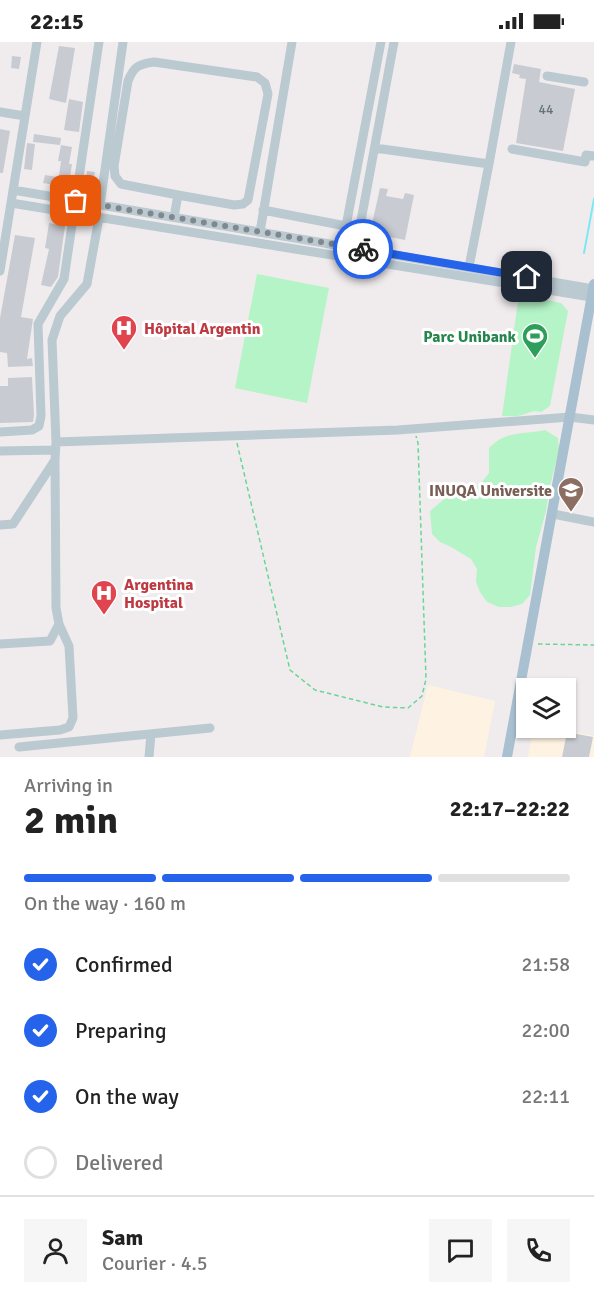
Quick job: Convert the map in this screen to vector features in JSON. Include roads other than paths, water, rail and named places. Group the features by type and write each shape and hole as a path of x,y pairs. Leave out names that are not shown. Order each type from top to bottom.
{"main road":[{"path":"507,757 591,314 593,290"}],"street":[{"path":"0,271 37,42"},
{"path":"0,432 32,430 39,426 41,416 38,324 64,279 99,42"},
{"path":"100,205 123,42"},
{"path":"260,232 292,42"},
{"path":"263,210 346,226 381,42"},
{"path":"356,248 394,42"},
{"path":"469,267 511,42"},
{"path":"154,62 257,77 265,84 268,94 248,200 234,206 178,195 121,184 115,176 114,166 128,81 133,70 142,63 154,62"},
{"path":"548,76 584,82"},
{"path":"0,112 25,116"},
{"path":"375,148 489,164"},
{"path":"512,149 585,162 586,155 594,156"},
{"path":"13,190 593,290"},
{"path":"174,217 178,195"},
{"path":"11,203 99,218 593,290"},
{"path":"0,735 60,730 69,727 73,718 69,646 59,624 56,597 52,340 60,316 87,284 99,218"},
{"path":"0,451 55,451 235,436 414,429 570,417 594,420"},
{"path":"0,525 13,524 55,451"},
{"path":"552,514 594,522"},
{"path":"0,644 50,640 59,624"},
{"path":"19,747 210,728"},
{"path":"149,757 151,734"}],"waterway":[{"path":"584,253 594,199"}],"place":[{"name":"Hôpital Argentin","path":"124,351"},
{"name":"Parc Unibank","path":"535,359"},
{"name":"INUQA Universite","path":"571,513"},
{"name":"Argentina Hospital","path":"104,616"}]}
